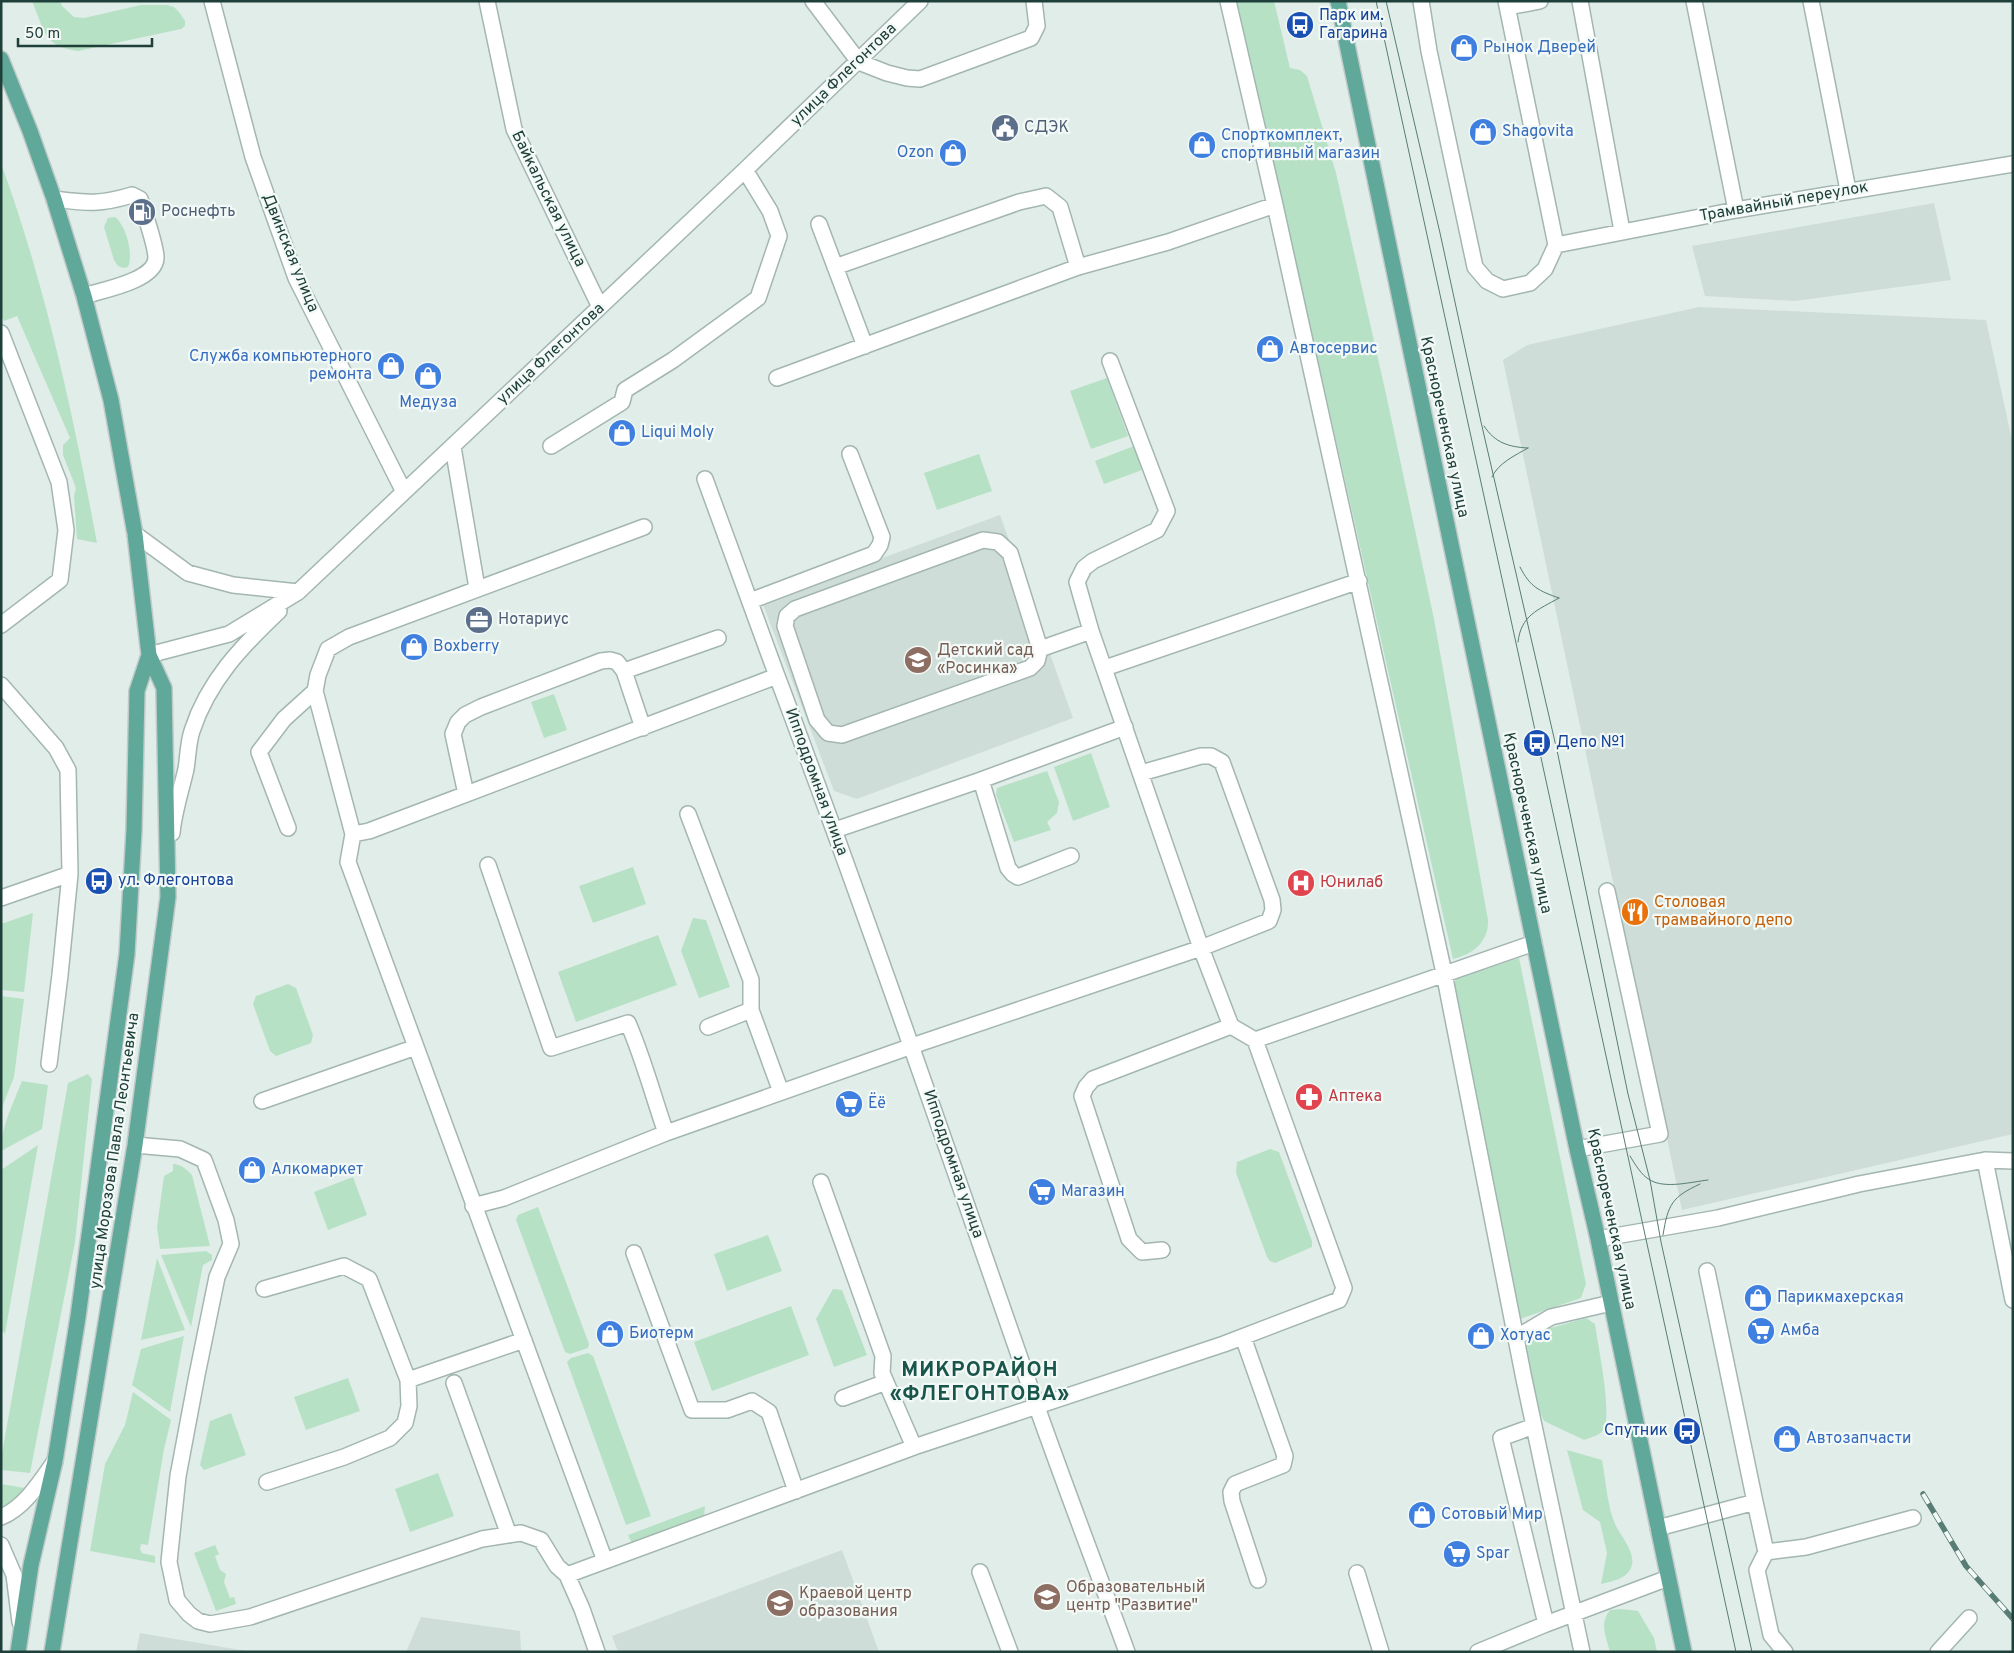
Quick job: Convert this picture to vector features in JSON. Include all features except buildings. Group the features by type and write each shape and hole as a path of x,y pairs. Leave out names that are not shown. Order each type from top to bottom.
{"main road":[{"name":"Краснореченская улица","path":"1338,1 1577,1150 1598,1239 1684,1652"},
{"name":"улица Морозова Павла Леонтьевича","path":"1,59 30,131 54,199 84,296 110,400 134,534 149,655 164,688 168,897 136,1145 52,1652"},
{"name":"улица Морозова Павла Леонтьевича","path":"18,1652 31,1565 55,1461 78,1317 127,954 134,830 137,691 149,655"}],"street":[{"name":"Двинская улица","path":"212,1 253,157 296,278 404,492"},
{"name":"Байкальская улица","path":"487,1 514,129 600,307"},
{"path":"813,1 859,62 887,73 920,79 1031,38 1037,26 1034,1"},
{"name":"улица Флегонтова","path":"149,655 229,634 298,592 859,62 920,1"},
{"path":"1228,1 1276,205 1444,973 1534,1426 1582,1652"},
{"path":"1421,1 1429,51 1475,267 1487,281 1503,289 1530,283 1545,269 1556,245 1507,4 1540,1"},
{"path":"1580,1 1622,231"},
{"path":"1694,1 1736,210"},
{"path":"1811,1 1848,190"},
{"name":"Трамвайный переулок","path":"1556,245 1622,231 1848,190 2013,164"},
{"path":"551,446 622,402 625,390 672,360 758,298 779,236 770,211 745,170"},
{"path":"54,199 99,203 132,195 140,199 142,205 156,258 151,270 140,278 84,296"},
{"path":"835,267 1019,202 1046,196 1060,207 1078,267"},
{"path":"777,378 1078,267 1168,242 1276,205"},
{"path":"819,224 865,346"},
{"path":"1,333 59,482 66,530 60,580 1,625"},
{"path":"567,1575 914,1447 1243,1337 1339,1300 1344,1288 1255,1040 1232,1026 1201,948 1091,631 1077,582 1084,568 1093,561 1157,530 1167,511 1110,361"},
{"path":"453,447 477,588"},
{"path":"750,601 874,554 880,545 882,537 850,454"},
{"name":"Ипподромная улица","path":"705,479 835,830 1037,1406 1127,1652"},
{"path":"605,1561 348,862 354,834 315,691 318,675 328,649 349,638 477,588 644,527"},
{"path":"134,534 188,573 233,585 298,592"},
{"path":"983,540 998,542 1010,553 1040,649 1037,661 1030,668 842,735 828,733 817,720 785,626 787,616 795,609 983,540"},
{"path":"1105,668 1359,581"},
{"path":"168,868 174,814 186,769 191,733 204,700 242,646 298,592"},
{"path":"1040,649 1091,631"},
{"path":"624,672 718,638"},
{"path":"466,794 453,734 458,722 480,707 602,661 618,662 624,672 643,728"},
{"path":"354,834 369,831 777,676"},
{"path":"1,685 56,748 68,770 70,874 49,1064"},
{"path":"288,828 259,752 284,719 315,691"},
{"path":"835,830 981,780 1125,727"},
{"path":"473,1206 504,1198 666,1133 912,1046 1201,948 1269,921 1273,910 1272,900 1222,762 1211,756 1201,756 1141,773"},
{"path":"981,780 1008,868 1013,874 1018,877 1071,856"},
{"path":"688,814 751,980 751,1010 781,1092"},
{"path":"488,865 551,1048 628,1023 645,1063 654,1100 666,1133"},
{"path":"1,898 70,874"},
{"path":"1577,1150 1660,1134 1607,891"},
{"path":"1255,1040 1534,943"},
{"path":"708,1027 751,1010"},
{"path":"1162,1250 1142,1252 1130,1239 1082,1096 1086,1086 1093,1079 1232,1026"},
{"path":"262,1101 384,1066 416,1048"},
{"path":"136,1145 180,1149 204,1160 226,1220 231,1244 217,1276 178,1476 169,1562 177,1600 189,1614 198,1621 210,1624 250,1617 482,1539 521,1533 541,1540 557,1566 567,1575 582,1609 597,1652"},
{"path":"1598,1239 1718,1218 1859,1184 1985,1160 2013,1161"},
{"path":"1985,1160 2013,1300"},
{"path":"821,1182 883,1356 882,1373 914,1447"},
{"path":"634,1253 692,1410 727,1410 752,1401 768,1412 796,1491"},
{"path":"264,1289 344,1266 369,1279 408,1380 409,1406 404,1422 390,1438 344,1457 267,1482"},
{"path":"1707,1270 1766,1552 1757,1570 1771,1634 1785,1652"},
{"path":"1517,1337 1551,1317 1611,1302"},
{"path":"1243,1337 1286,1456 1283,1465 1235,1484 1231,1492 1232,1501 1258,1580"},
{"path":"408,1380 524,1340"},
{"path":"844,1398 886,1382"},
{"path":"454,1383 509,1535"},
{"path":"1534,1426 1501,1438 1546,1624"},
{"path":"1,1517 11,1513 37,1486 55,1461"},
{"path":"1658,1528 1755,1502"},
{"path":"1766,1552 1806,1547 1913,1518"},
{"path":"1,1544 14,1575 21,1629"},
{"path":"980,1572 1010,1652"},
{"path":"1357,1573 1382,1652"},
{"path":"1478,1652 1668,1578"},
{"path":"1938,1652 1969,1618"}],"shaded area":[{"path":"1934,203 1951,280 1795,301 1705,296 1692,246"},
{"path":"1699,307 1986,320 2013,445 2013,1134 1682,1210 1503,360 1527,345"},
{"name":"Детский сад «Росинка»","path":"1000,515 1073,718 857,799 834,791 762,602"},
{"name":"Краевой центр образования","path":"842,1550 879,1652 618,1652 612,1636"},
{"path":"421,1617 520,1631 521,1652 406,1652"},
{"path":"140,1633 252,1652 136,1652"}],"green space":[{"path":"32,1 60,1 62,6 74,17 84,18 141,5 167,5 174,7 179,12 185,21 185,26 181,29 78,51 66,49 51,41 46,35"},
{"path":"1237,1 1274,1 1290,68 1300,70 1307,76 1336,173 1386,394 1434,619 1488,920 1488,928 1483,941 1467,954 1453,959"},
{"path":"1,163 32,257 57,351 97,543 77,539 74,496 76,488 63,455 63,445 70,438 17,316 4,321 1,315"},
{"path":"115,217 123,227 128,240 130,262 128,267 118,266 114,260 104,227 108,218"},
{"path":"1107,378 1128,436 1091,449 1070,391"},
{"path":"1134,446 1142,470 1104,484 1095,461"},
{"path":"979,454 992,491 937,510 924,473"},
{"path":"554,694 567,730 544,738 531,702"},
{"path":"1091,753 1110,807 1073,821 1054,767"},
{"path":"1047,771 1059,802 1057,813 1047,822 1051,830 1014,842 996,795 997,788"},
{"path":"633,867 646,904 593,923 579,886"},
{"path":"33,913 24,992 1,990 1,924"},
{"path":"693,918 706,920 730,987 699,998 681,951"},
{"path":"658,935 677,985 576,1022 558,972"},
{"path":"1519,958 1586,1284 1581,1298 1520,1319 1515,1308 1451,992 1456,979"},
{"path":"288,984 296,988 313,1035 311,1043 276,1056 270,1051 253,1004 256,996"},
{"path":"1,996 24,999 14,1077 1,1110"},
{"path":"88,1074 92,1079 75,1242 30,1473 1,1470 1,1459 68,1083"},
{"path":"22,1081 48,1085 42,1129 1,1151 5,1124"},
{"path":"38,1145 5,1334 1,1329 1,1170"},
{"path":"1270,1149 1279,1152 1312,1241 1312,1247 1275,1263 1267,1257 1236,1173 1237,1162"},
{"path":"173,1164 181,1166 192,1175 210,1246 160,1249 157,1227 164,1176 173,1171"},
{"path":"353,1177 367,1215 328,1230 314,1192"},
{"path":"538,1207 589,1344 588,1348 570,1354 565,1352 516,1220 518,1215"},
{"path":"768,1235 782,1271 727,1291 714,1254"},
{"path":"206,1251 212,1255 212,1260 203,1265 191,1327 161,1255"},
{"path":"157,1258 185,1330 141,1340"},
{"path":"833,1289 842,1290 867,1355 834,1367 816,1319"},
{"path":"791,1306 809,1355 712,1391 694,1342"},
{"path":"1586,1318 1595,1324 1604,1378 1606,1420 1604,1429 1598,1435 1584,1440 1544,1421 1540,1412 1524,1344 1529,1334"},
{"path":"184,1336 170,1412 132,1385 141,1349"},
{"path":"588,1353 593,1356 651,1516 626,1525 567,1362 571,1358"},
{"path":"348,1378 360,1411 306,1430 294,1397"},
{"path":"133,1392 171,1420 164,1449 148,1545 141,1544 140,1549 142,1553 155,1556 155,1563 90,1551 105,1464 125,1425"},
{"path":"231,1413 246,1455 204,1470 200,1465 210,1421"},
{"path":"1567,1450 1602,1460 1613,1519 1632,1557 1631,1568 1618,1579 1601,1584 1607,1553 1600,1522 1583,1510"},
{"path":"438,1473 454,1516 410,1532 395,1489"},
{"path":"1,1484 25,1488 10,1504 1,1508"},
{"path":"705,1506 704,1517 633,1546 628,1535"},
{"path":"215,1545 219,1554 215,1556 220,1570 226,1574 224,1582 230,1598 234,1597 236,1604 216,1611 194,1553"},
{"path":"1610,1610 1638,1611 1654,1638 1657,1652 1610,1652 1604,1630 1605,1620"}],"tram line":[{"path":"1376,1 1736,1652"},
{"path":"1386,1 1558,755 1628,1094 1650,1180 1661,1242 1752,1652"},
{"path":"1484,426 1488,432 1503,443 1515,447 1528,448"},
{"path":"1492,477 1498,468 1528,448"},
{"path":"1520,567 1531,584 1559,598"},
{"path":"1518,642 1523,625 1527,619 1559,598"},
{"path":"1630,1156 1638,1169 1656,1183 1678,1184 1708,1180"},
{"path":"1663,1235 1667,1216 1673,1203 1683,1193 1700,1184"}],"railway":[{"path":"1923,1494 1966,1566 2013,1619"}],"place":[{"name":"Парк им. Гагарина","path":"1300,25"},
{"name":"Рынок Дверей","path":"1464,48"},
{"name":"СДЭК","path":"1005,128"},
{"name":"Shagovita","path":"1483,132"},
{"name":"Спорткомплект, спортивный магазин","path":"1202,145"},
{"name":"Ozon","path":"953,153"},
{"name":"Роснефть","path":"142,212"},
{"name":"Автосервис","path":"1270,349"},
{"name":"Служба компьютерного ремонта","path":"391,366"},
{"name":"Медуза","path":"428,376"},
{"name":"Liqui Moly","path":"622,433"},
{"name":"Нотариус","path":"479,620"},
{"name":"Boxberry","path":"414,647"},
{"name":"Детский сад «Росинка»","path":"918,660"},
{"name":"Депо №1","path":"1537,743"},
{"name":"ул. Флегонтова","path":"99,881"},
{"name":"Юнилаб","path":"1301,883"},
{"name":"Столовая трамвайного депо","path":"1635,912"},
{"name":"Аптека","path":"1309,1097"},
{"name":"Ёё","path":"849,1104"},
{"name":"Алкомаркет","path":"252,1170"},
{"name":"Магазин","path":"1042,1192"},
{"name":"Парикмахерская","path":"1758,1298"},
{"name":"Амба","path":"1761,1331"},
{"name":"Биотерм","path":"610,1334"},
{"name":"Хотуас","path":"1481,1336"},
{"name":"Спутник","path":"1687,1431"},
{"name":"Автозапчасти","path":"1787,1439"},
{"name":"Сотовый Мир","path":"1422,1515"},
{"name":"Spar","path":"1457,1554"},
{"name":"Образовательный центр \"Развитие\"","path":"1047,1597"},
{"name":"Краевой центр образования","path":"780,1603"}],"district":[{"name":"МИКРОРАЙОН «ФЛЕГОНТОВА»","path":"980,1382"}]}
